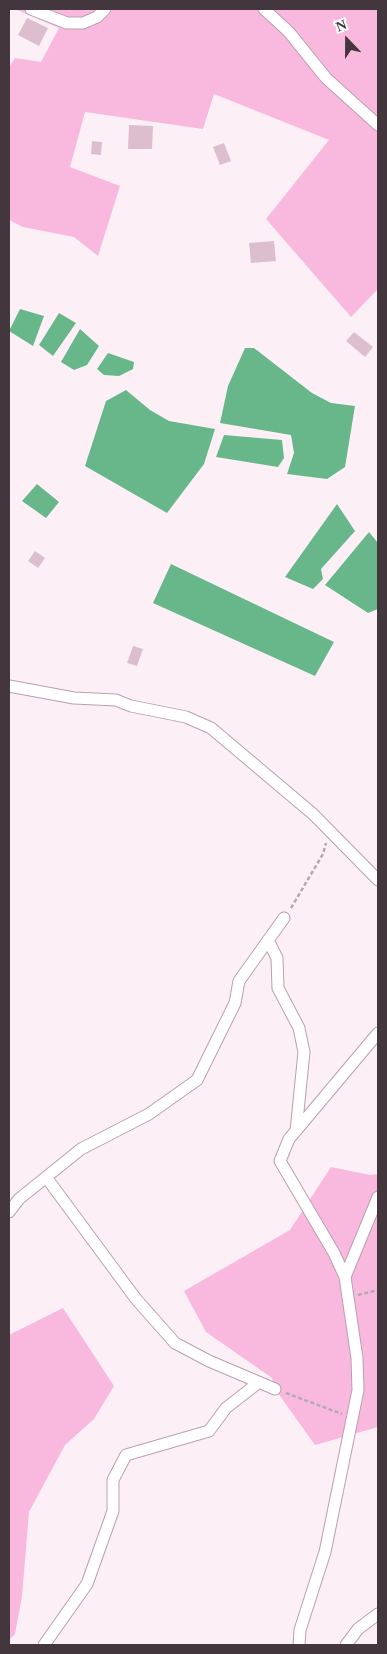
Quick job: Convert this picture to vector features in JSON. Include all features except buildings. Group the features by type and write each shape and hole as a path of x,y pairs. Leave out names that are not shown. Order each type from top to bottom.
{"street":[{"path":"31,9 67,23 82,23 96,17 105,9"},
{"path":"264,9 289,32 326,78 378,126"},
{"path":"9,686 74,698 116,700 131,706 186,717 211,728 329,830 378,880"},
{"path":"9,1212 20,1199 81,1149 149,1114 198,1080 236,1003 239,981 248,965 284,918"},
{"path":"268,940 277,958 278,988 299,1028 304,1052 296,1131"},
{"path":"299,1645 300,1630 325,1552 358,1382 357,1358 345,1277 334,1253 280,1161 289,1140 378,1032"},
{"path":"46,1177 136,1299 175,1343 209,1362 275,1389"},
{"path":"345,1277 378,1197"},
{"path":"44,1645 87,1584 113,1511 113,1480 126,1456 209,1431 226,1408 258,1383"},
{"path":"346,1645 358,1629 378,1614"}],"path":[{"path":"284,918 302,893 323,854 329,830"},
{"path":"349,1300 369,1290 378,1290"},
{"path":"275,1389 351,1417"}],"shaded area":[{"path":"15,9 378,9 378,289 351,317 266,219 329,140 214,94 203,129 85,112 70,167 120,186 98,256 74,237 23,227 9,220 9,67 15,58 41,62 59,28"},
{"path":"20,309 44,316 33,346 9,331"},
{"path":"59,313 76,323 53,356 39,345"},
{"path":"80,329 99,346 87,365 74,370 61,362"},
{"path":"245,348 254,348 312,393 331,403 355,406 345,467 327,479 287,474 294,453 291,435 220,423 228,386"},
{"path":"108,353 134,362 133,369 119,376 104,375 97,369"},
{"path":"126,390 150,410 169,421 215,429 204,464 167,513 85,466 106,401"},
{"path":"224,435 282,440 284,458 278,467 216,457"},
{"path":"37,484 59,502 46,518 22,501"},
{"path":"337,504 355,531 321,569 323,579 313,589 285,577"},
{"path":"369,532 378,543 378,609 368,613 325,585"},
{"path":"171,564 334,642 315,676 153,603"},
{"path":"331,1167 370,1175 378,1174 378,1427 315,1445 275,1389 272,1378 206,1332 184,1291 290,1230"},
{"path":"63,1308 114,1386 94,1419 65,1445 29,1512 22,1597 15,1634 9,1640 9,1335"}]}
